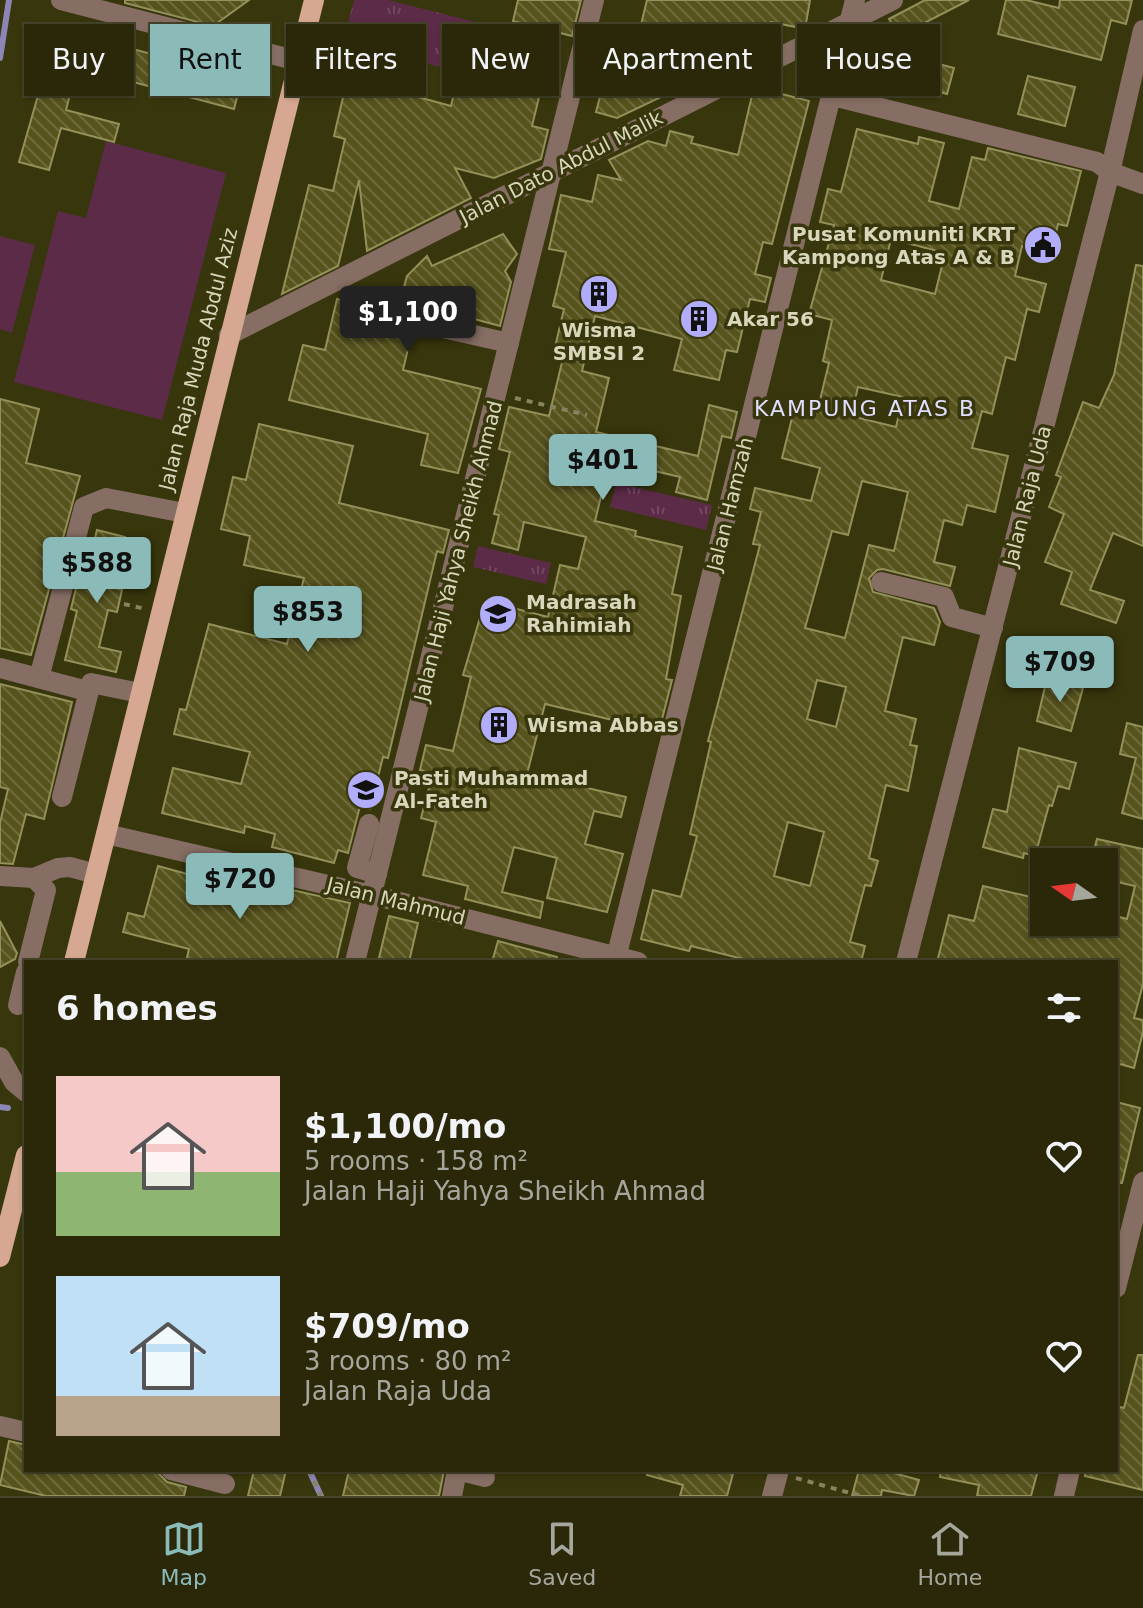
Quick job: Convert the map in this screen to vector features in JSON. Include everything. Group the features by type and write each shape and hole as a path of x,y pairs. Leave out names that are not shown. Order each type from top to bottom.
{"main road":[{"name":"Jalan Raja Muda Abdul Aziz","path":"308,24 314,0"},
{"name":"Jalan Raja Muda Abdul Aziz","path":"74,960 289,96"},
{"path":"0,1257 24,1163"}],"street":[{"path":"61,0 286,58"},
{"name":"Jalan Haji Yahya Sheikh Ahmad","path":"356,960 377,874 371,825 497,394 594,0"},
{"name":"Jalan Hamzah","path":"849,22 855,0"},
{"name":"Jalan Dato Abdul Malik","path":"229,335 893,0"},
{"name":"Jalan Raja Uda","path":"907,960 1110,172 1143,30"},
{"path":"833,96 1097,162 1110,172 1143,184"},
{"name":"Jalan Hamzah","path":"615,959 833,96"},
{"path":"421,323 509,343"},
{"path":"39,678 84,507 106,498 185,513"},
{"path":"881,582 944,597 952,617 993,628"},
{"path":"0,668 87,691"},
{"path":"62,797 87,691 94,681 140,693"},
{"name":"Jalan Mahmud","path":"106,834 372,895 615,959"},
{"path":"0,876 34,878 58,868 96,874"},
{"path":"28,960 46,890 34,878"},
{"path":"18,1005 24,980"},
{"path":"0,1057 14,1082 24,1090"},
{"path":"1118,1280 1143,1182"},
{"path":"0,1426 24,1432"},
{"path":"179,1472 225,1483"},
{"path":"452,1496 457,1472"},
{"path":"462,1472 484,1481"},
{"path":"772,1496 778,1472"},
{"path":"1064,1496 1070,1472"}],"path":[{"path":"497,394 587,415"},
{"path":"124,604 147,609"},
{"path":"310,1472 321,1496"},
{"path":"778,1472 861,1496"}],"green space":[{"path":"354,0 388,0 483,24 442,24 442,67 426,63 426,24 348,24"},
{"path":"106,141 226,173 162,420 14,382 58,211 86,218"},
{"path":"0,236 35,245 12,333 0,329"},
{"path":"616,483 712,505 706,530 610,507"},
{"path":"478,546 551,563 546,584 473,567"}],"building":[{"path":"125,0 249,0 216,24 125,3"},
{"path":"518,0 581,0 572,36 559,33 559,24 513,21"},
{"path":"647,0 810,0 806,24 797,24 797,27 771,22 641,24"},
{"path":"925,0 969,0 922,24 892,24 889,19"},
{"path":"1006,0 1026,0 1059,8 1060,0 1132,0 1126,24 1111,20 1101,60 998,34"},
{"path":"134,49 150,54 150,87 134,82"},
{"path":"940,64 954,68 947,94 940,92"},
{"path":"1028,76 1075,87 1065,126 1018,114"},
{"path":"781,94 809,101 772,244 763,242 755,274 771,278 765,302 750,299 737,352 726,350 719,380 674,370 682,339 595,316 582,371 609,378 596,432 698,456 709,405 737,412 731,438 722,436 707,500 676,492 680,477 642,468 640,480 607,472 595,521 636,531 635,536 682,547 672,594 681,596 666,679 672,680 659,731 545,704 527,774 626,797 621,817 594,811 585,844 623,854 607,912 547,898 557,858 514,847 502,892 543,902 540,918 465,899 468,886 423,875 436,822 421,818 433,773 420,770 426,745 453,751 471,677 463,675 485,601 548,617 560,565 578,569 586,537 524,522 518,550 492,543 499,515 494,514 510,452 499,449 509,407 549,416 565,350 555,347 564,309 553,306 566,252 549,249 561,195 592,202 598,175 621,180 609,160 648,141 666,146 670,131 693,137 691,143 738,155 752,96"},
{"path":"38,96 70,96 66,110 119,124 114,142 61,128 49,170 19,162"},
{"path":"185,96 237,96 234,109"},
{"path":"343,96 418,96 451,106 453,96 539,96 532,126 548,130 541,159 494,178 455,168 471,198 367,251 359,180 338,266 282,294 309,185 333,191 345,139 334,136"},
{"path":"600,96 663,96 617,118 596,112"},
{"path":"857,129 918,144 919,137 944,143 929,201 959,209 972,157 985,160 988,148 1081,171 1067,226 1058,224 1051,254 1022,246 1015,276 1046,284 1039,312 1027,309 1015,360 1006,357 992,414 982,411 972,448 1008,456 995,512 967,505 962,525 944,520 934,562 955,567 950,586 883,569 877,570 869,578 873,592 934,608 940,622 934,645 903,637 885,711 916,719 910,745 917,746 908,791 886,785 869,858 878,861 871,886 865,885 850,942 865,946 862,960 747,960 691,946 689,951 641,939 653,890 681,897 697,836 690,834 711,742 708,741 760,545 753,544 761,512 750,509 755,488 811,501 820,468 782,458 796,402 818,408 829,363 823,361 832,320 809,314 834,225 820,222 828,189 841,192","holes":["891,239 945,253 935,294 881,280","858,387 903,397 896,427 851,416","862,481 908,492 894,551 869,545 845,638 805,628 832,531 848,535","817,680 846,687 836,727 807,719","788,822 824,832 810,886 774,876"]},
{"path":"503,234 517,254 505,271 511,282 500,326 419,304 408,321 412,332 403,370 481,389 458,473 421,465 428,434 289,400 303,345 325,350 337,299 392,312 393,307 398,308 407,276 427,256 432,266"},
{"path":"1136,265 1143,266 1143,546 1113,533 1090,590 1124,601 1116,623 1061,604 1072,572 1045,562 1064,514 1049,507 1061,477 1056,475 1083,402 1099,408 1114,375"},
{"path":"0,399 39,409 26,463 80,476 31,655 0,648"},
{"path":"259,424 353,446 339,503 449,530 443,553 437,551 388,758 383,757 370,809 360,806 348,853 338,850 334,863 272,847 275,834 245,826 244,833 162,813 173,768 241,784 250,752 174,734 180,709 186,710 209,624 287,644 304,578 244,565 250,536 221,529 233,477 246,480"},
{"path":"97,530 125,537 113,587 122,590 117,612 108,610 99,647 121,652 116,672 65,660 77,611 71,609 78,580 84,581"},
{"path":"1047,678 1083,688 1071,731 1037,721"},
{"path":"0,684 72,702 44,819 26,814 13,864 0,863 0,823 8,789 0,787"},
{"path":"1127,723 1143,727 1143,819 1122,813 1136,758 1120,754"},
{"path":"1019,748 1076,763 1069,789 1058,786 1052,806 1049,805 1037,848 1030,848 1030,855 1024,853 1023,858 983,847 993,809 1007,812"},
{"path":"1097,839 1143,849 1143,984 1134,1018 1143,1020 1143,1032 1134,1068 1118,1064 1118,960 938,960 949,915 974,921 983,886 1030,897 1030,936 1118,936 1118,917 1127,919 1135,886 1118,882 1118,848 1095,848"},
{"path":"158,866 249,891 252,881 350,903 336,960 186,960 189,949 123,932 128,913 144,917"},
{"path":"389,916 418,923 409,960 378,960"},
{"path":"0,921 17,953 15,959 0,967"},
{"path":"498,941 557,957 557,960 493,960"},
{"path":"1118,1102 1140,1108 1122,1183 1118,1182"},
{"path":"1138,1355 1143,1355 1143,1490 1085,1476 1086,1472 1118,1472 1118,1406 1124,1408"},
{"path":"9,1441 24,1445 24,1472 155,1472 167,1482 186,1487 184,1496 46,1496 0,1485"},
{"path":"254,1472 286,1472 280,1496 248,1496"},
{"path":"349,1472 444,1472 439,1496 343,1496"},
{"path":"648,1472 733,1472 727,1496 680,1496 683,1485 647,1475"},
{"path":"858,1472 890,1472 919,1480 914,1496 882,1490 881,1496 852,1496"},
{"path":"941,1472 1037,1472 1031,1496 977,1496 979,1485 940,1477"}],"waterway":[{"path":"0,58 9,0"},
{"path":"0,1107 8,1108"},
{"path":"310,1472 321,1496"}],"place":[{"name":"Pusat Komuniti KRT Kampong Atas A & B","path":"1043,245"},
{"name":"Wisma SMBSI 2","path":"599,294"},
{"name":"Akar 56","path":"699,319"},
{"name":"Madrasah Rahimiah","path":"498,614"},
{"name":"Wisma Abbas","path":"499,725"},
{"name":"Pasti Muhammad Al-Fateh","path":"366,790"}],"district":[{"name":"KAMPUNG ATAS B","path":"865,408"}]}
